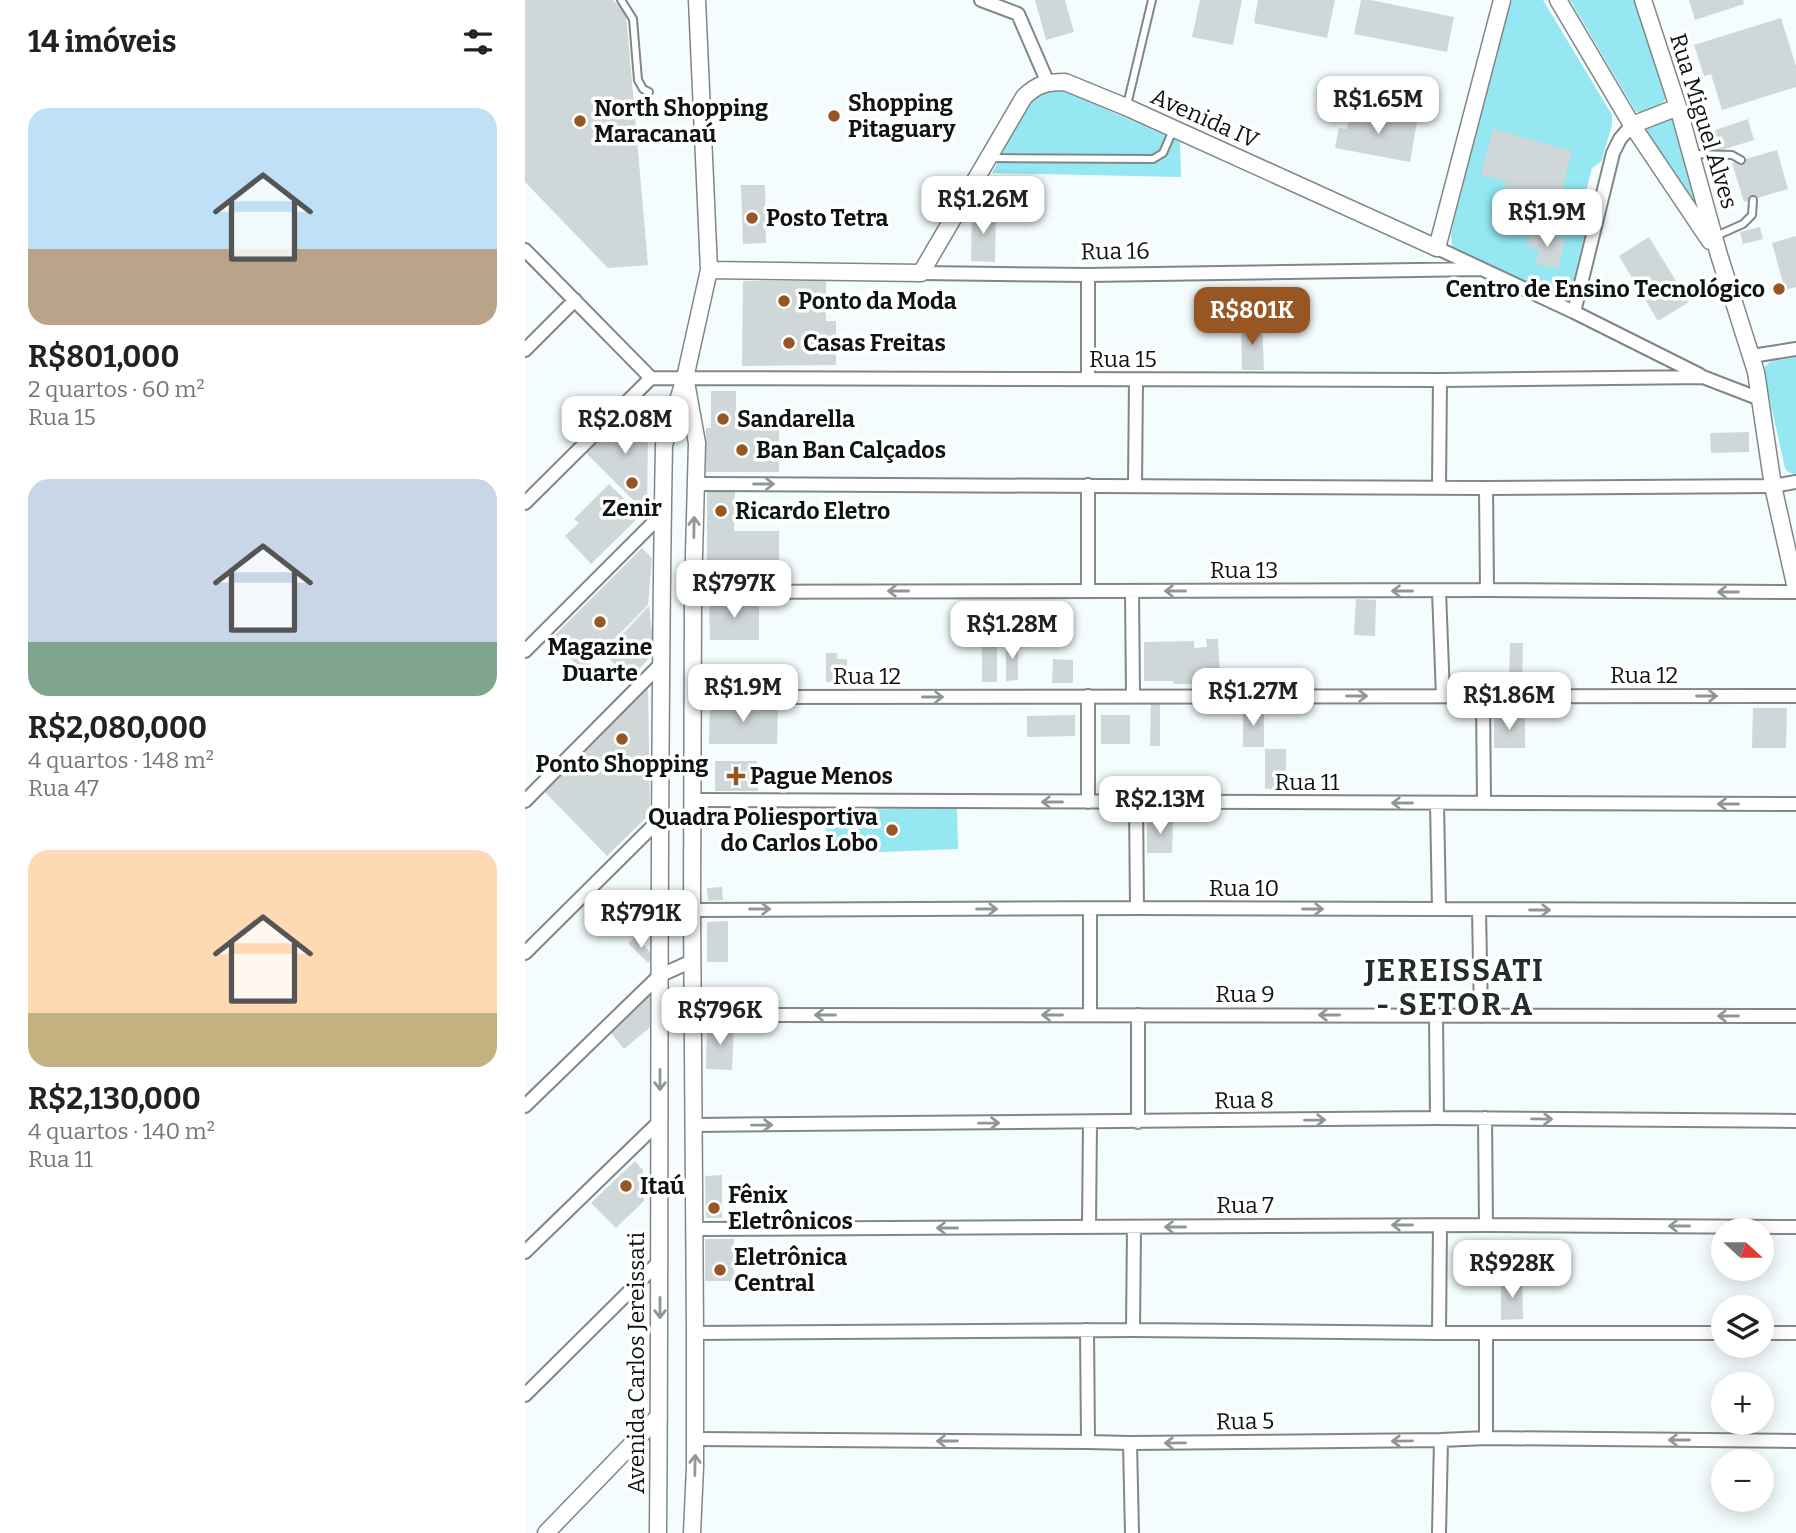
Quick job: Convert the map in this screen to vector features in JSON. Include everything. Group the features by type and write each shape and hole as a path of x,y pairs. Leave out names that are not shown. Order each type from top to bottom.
{"street":[{"name":"Avenida Carlos Jereissati","path":"658,1533 664,445 685,378 709,270 697,0"},
{"path":"921,274 1024,97 1033,88 1048,83 1019,14 981,0"},
{"path":"1437,248 1502,0"},
{"path":"1558,0 1632,125 1719,255 1752,356 1773,486 1796,590"},
{"name":"Rua Miguel Alves","path":"1643,0 1678,107 1719,255"},
{"name":"Avenida IV","path":"1048,83 1065,82 1126,107 1574,312 1703,377"},
{"path":"1574,312 1613,153 1620,139 1632,125 1678,107"},
{"path":"525,250 650,378 525,503"},
{"name":"Rua 16","path":"709,270 1088,275 1481,269"},
{"path":"1088,275 1088,380"},
{"path":"525,351 575,300"},
{"path":"1752,356 1796,349"},
{"name":"Rua 15","path":"650,378 1440,380 1703,377 1760,399"},
{"path":"685,378 697,443 693,592 695,1439 692,1533"},
{"path":"1135,486 1136,380"},
{"path":"1439,487 1440,380"},
{"path":"695,484 1486,488 1773,486 1796,482"},
{"path":"1088,485 1088,591"},
{"path":"1486,488 1487,590"},
{"path":"525,651 663,513"},
{"name":"Rua 13","path":"693,592 1796,590"},
{"path":"1132,591 1133,696"},
{"path":"1439,591 1443,696"},
{"path":"525,801 662,663"},
{"name":"Rua 12","path":"694,697 1796,695"},
{"path":"1088,696 1088,802"},
{"path":"1483,697 1484,803"},
{"name":"Rua 11","path":"693,800 1796,804"},
{"path":"1136,802 1137,908"},
{"path":"1437,803 1439,909"},
{"path":"525,953 660,819"},
{"name":"Rua 10","path":"692,909 1796,910"},
{"path":"1090,909 1090,1015"},
{"path":"1479,910 1481,1016"},
{"path":"525,1106 659,976 692,961"},
{"name":"Rua 9","path":"693,1015 1796,1016"},
{"path":"1137,1015 1138,1122"},
{"path":"1436,1015 1437,1118"},
{"name":"Rua 8","path":"693,1125 1437,1118 1796,1121"},
{"path":"1485,1118 1486,1225"},
{"path":"525,1252 660,1121"},
{"path":"1089,1227 1090,1122"},
{"path":"1439,1333 1440,1225"},
{"name":"Rua 7","path":"693,1229 1440,1225 1796,1227"},
{"path":"1133,1330 1134,1227"},
{"path":"525,1395 660,1261"},
{"path":"695,1333 1087,1330 1711,1333"},
{"path":"1087,1330 1088,1441"},
{"path":"1486,1333 1486,1438"},
{"path":"1774,1333 1796,1333"},
{"path":"546,1533 659,1416"},
{"name":"Rua 5","path":"695,1439 1130,1443 1486,1438 1796,1441"},
{"path":"1439,1533 1441,1440"},
{"path":"1130,1443 1132,1533"}],"lane":[{"path":"621,0 633,19 638,80 643,89 649,92"},
{"path":"1126,107 1152,0"},
{"path":"988,158 1153,159 1164,153 1174,129"},
{"path":"1691,154 1733,155 1741,160"},
{"path":"1714,237 1743,224 1752,215 1753,200"}],"shaded area":[{"path":"1512,0 1543,0 1612,115 1612,125 1601,162 1592,168 1578,222 1584,235 1571,292 1564,296 1557,297 1460,253 1452,246 1451,233"},
{"path":"1570,0 1634,0 1667,98 1654,111 1636,112"},
{"path":"1063,90 1180,142 1181,177 992,173 1031,103 1043,94"},
{"path":"1668,117 1674,120 1698,204 1695,207 1646,132 1649,125"},
{"path":"1796,357 1796,474 1785,468 1764,374 1765,367 1770,362"},
{"name":"Quadra Poliesportiva do Carlos Lobo","path":"957,807 958,849 827,854 825,811"}],"building":[{"name":"North Shopping Maracanaú","path":"525,0 613,0 626,14 648,265 608,268 525,182"},
{"path":"1035,0 1065,0 1074,32 1046,40"},
{"path":"1200,0 1242,0 1233,45 1192,37"},
{"path":"1258,0 1335,0 1327,38 1254,23"},
{"path":"1361,0 1454,17 1447,52 1354,34"},
{"path":"1689,0 1743,0 1744,4 1695,20"},
{"path":"1781,18 1796,66 1796,87 1722,110 1711,74 1704,76 1694,45"},
{"path":"1351,109 1417,122 1410,162 1335,148 1339,128 1347,129"},
{"path":"1748,119 1754,140 1712,153 1706,133"},
{"path":"1493,129 1572,151 1553,229 1497,215 1506,181 1481,175"},
{"path":"1777,150 1788,189 1744,202 1732,163"},
{"path":"1012,177 1024,177 1023,219 1011,219"},
{"path":"741,185 765,185 766,243 743,244"},
{"path":"972,209 996,210 995,262 971,261"},
{"path":"1760,227 1763,239 1743,244 1740,232"},
{"path":"1531,231 1565,240 1558,269 1536,264 1539,250 1527,246"},
{"path":"1796,236 1796,287 1785,290 1772,243"},
{"path":"1649,237 1689,302 1658,321 1619,256"},
{"path":"743,281 826,281 826,321 836,321 836,365 742,366"},
{"path":"1262,323 1264,370 1242,370 1241,324"},
{"name":"Ban Ban Calçados","path":"711,391 736,391 736,428 779,428 779,472 706,472 706,428 711,428"},
{"name":"Zenir","path":"629,407 648,427 647,514 585,452"},
{"path":"1749,432 1749,452 1711,453 1710,433"},
{"path":"609,484 641,515 591,564 565,536 579,523 574,519"},
{"path":"707,491 735,491 734,531 779,531 779,571 707,572"},
{"name":"Magazine Duarte","path":"642,548 652,558 648,605 583,671 551,639"},
{"path":"1356,599 1376,600 1375,636 1354,635"},
{"path":"709,601 759,601 759,640 710,640"},
{"path":"649,606 653,639 651,656 630,679 604,654"},
{"path":"1206,639 1218,639 1220,677 1195,678 1195,684 1144,681 1144,642 1194,641 1194,648 1207,647"},
{"path":"982,641 997,641 997,682 982,682"},
{"path":"1006,642 1018,642 1018,680 1006,681"},
{"path":"1510,643 1523,643 1522,685 1509,685"},
{"path":"826,653 837,653 837,659 847,659 847,682 826,682"},
{"path":"1053,659 1073,660 1073,683 1052,683"},
{"name":"Ponto Shopping","path":"648,687 650,814 607,856 543,790"},
{"path":"1151,702 1160,702 1160,746 1150,746"},
{"path":"710,704 778,705 777,744 709,744"},
{"path":"1753,708 1787,708 1786,748 1752,748"},
{"path":"1243,709 1264,709 1264,747 1243,747"},
{"path":"1075,715 1075,736 1027,737 1027,716"},
{"path":"1101,715 1130,715 1130,744 1101,744"},
{"path":"1494,715 1525,715 1525,748 1494,748"},
{"path":"1265,749 1286,749 1286,789 1265,789"},
{"name":"Pague Menos","path":"715,761 757,761 758,791 715,791"},
{"path":"1147,820 1173,820 1172,853 1147,853"},
{"path":"722,887 723,900 708,901 707,888"},
{"path":"728,921 728,962 707,962 707,922"},
{"path":"635,937 654,956 648,963 628,943"},
{"path":"654,990 653,1025 624,1049 608,1029"},
{"path":"707,1025 734,1026 732,1070 706,1069"},
{"name":"Itaú","path":"635,1161 643,1170 644,1201 616,1228 591,1203"},
{"path":"722,1175 722,1218 706,1218 705,1176"},
{"path":"705,1239 734,1239 734,1281 705,1281"},
{"path":"1501,1280 1522,1280 1523,1319 1501,1320"}],"place":[{"name":"Shopping Pitaguary","path":"834,116"},
{"name":"North Shopping Maracanaú","path":"580,121"},
{"name":"Posto Tetra","path":"752,218"},
{"name":"Centro de Ensino Tecnológico","path":"1779,289"},
{"name":"Ponto da Moda","path":"784,301"},
{"name":"Casas Freitas","path":"789,343"},
{"name":"Sandarella","path":"723,419"},
{"name":"Ban Ban Calçados","path":"742,450"},
{"name":"Zenir","path":"632,483"},
{"name":"Ricardo Eletro","path":"721,511"},
{"name":"Magazine Duarte","path":"600,622"},
{"name":"Ponto Shopping","path":"622,739"},
{"name":"Pague Menos","path":"736,776"},
{"name":"Quadra Poliesportiva do Carlos Lobo","path":"892,830"},
{"name":"Itaú","path":"626,1186"},
{"name":"Fênix Eletrônicos","path":"714,1208"},
{"name":"Eletrônica Central","path":"720,1270"}],"district":[{"name":"JEREISSATI - SETOR A","path":"1455,988"}]}
